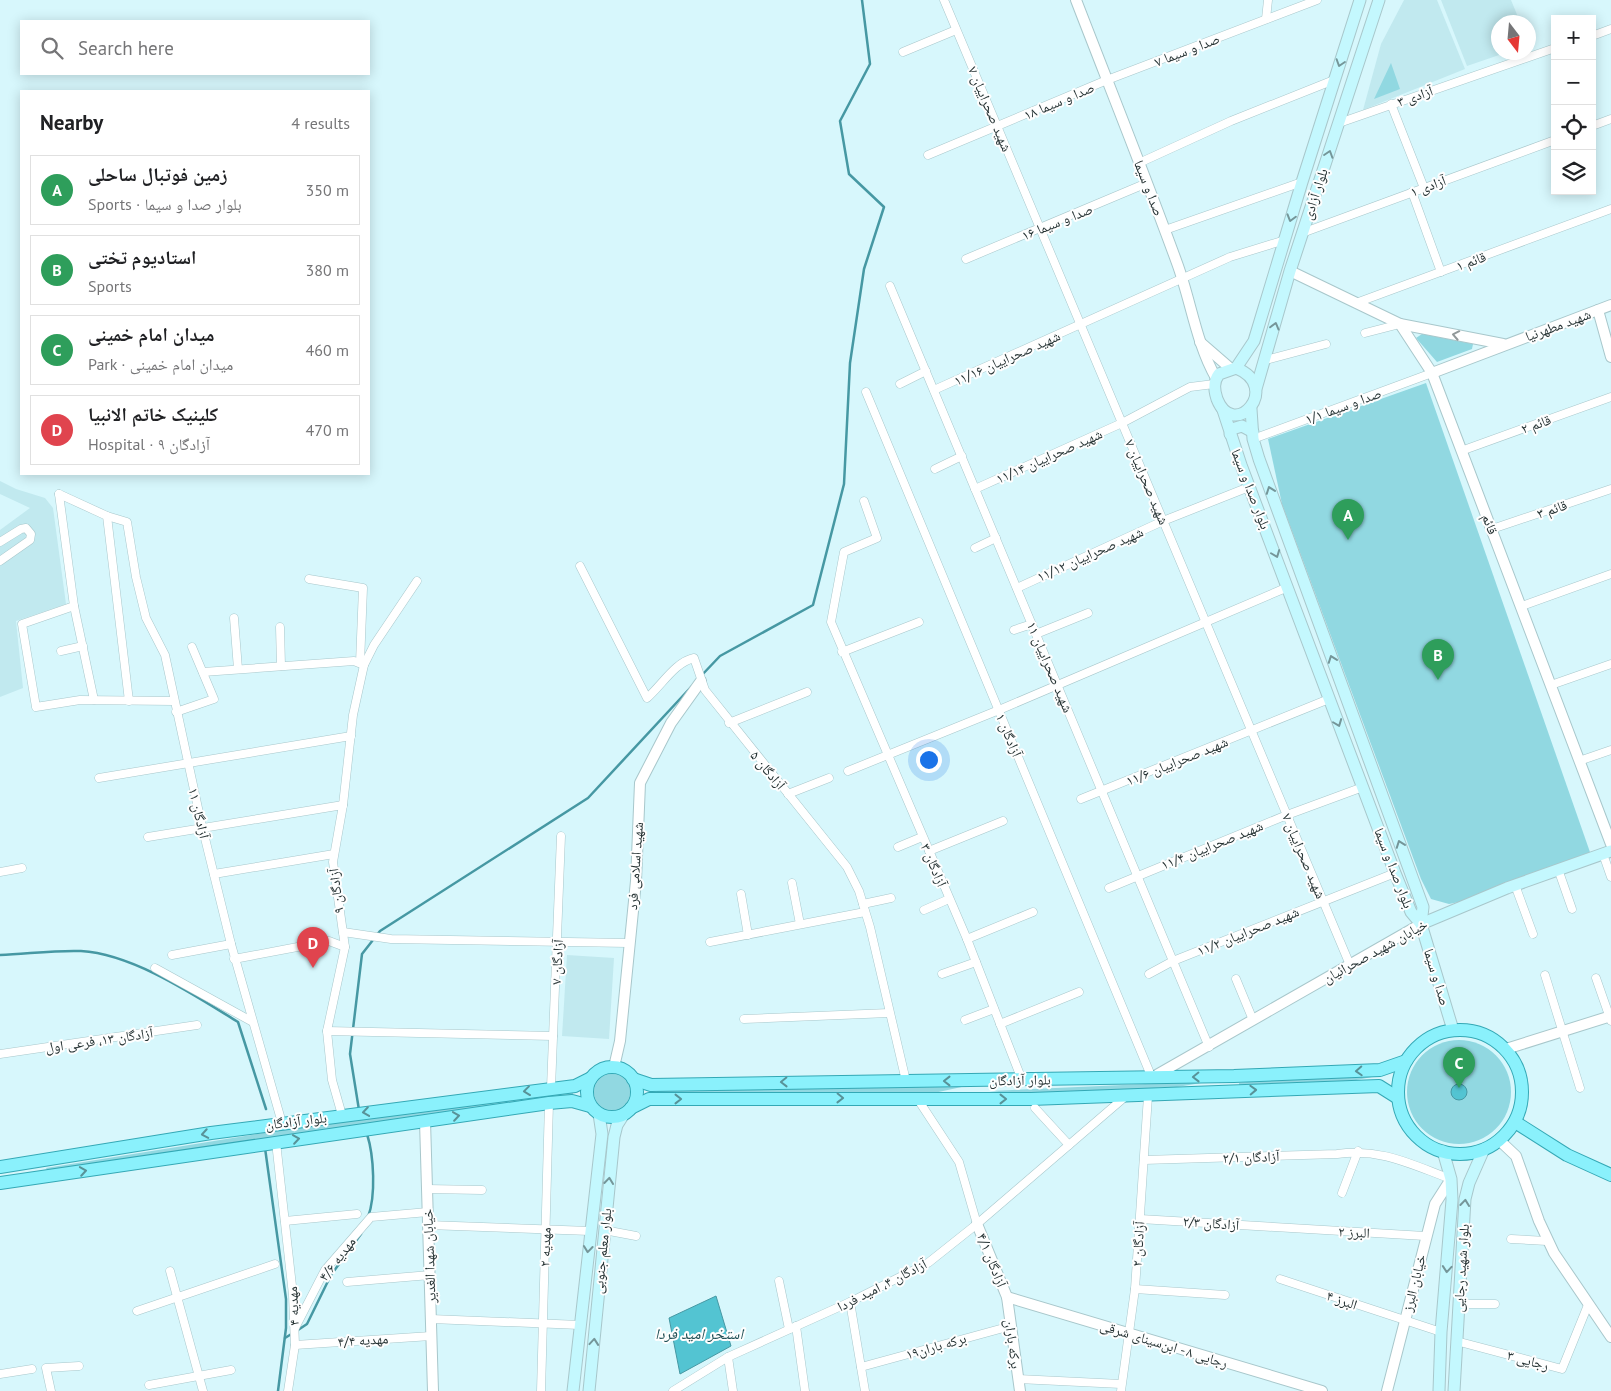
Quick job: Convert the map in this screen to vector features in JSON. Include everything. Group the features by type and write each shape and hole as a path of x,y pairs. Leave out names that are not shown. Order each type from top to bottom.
{"main road":[{"name":"بلوار آزادی","path":"1233,368 1254,341 1360,0"},
{"name":"بلوار آزادی","path":"1256,389 1302,233 1379,0"},
{"path":"1233,368 1250,378 1256,389 1251,409 1240,415 1227,413 1223,410 1216,397 1215,381 1223,371 1233,368"},
{"name":"بلوار صدا و سیما","path":"1251,409 1253,435 1262,468 1423,907 1421,924"},
{"name":"بلوار صدا و سیما","path":"1223,410 1249,487 1395,873 1411,912 1421,924"},
{"path":"1230,434 1232,429 1242,426 1253,435"},
{"name":"خیابان شهید صحرائیان","path":"1421,924 1516,885 1607,852"},
{"name":"صدا و سیما","path":"1421,924 1453,1030"},
{"path":"1453,1030 1473,1031 1491,1038 1506,1049 1517,1066 1522,1084 1521,1104 1515,1122 1499,1140 1484,1149 1457,1154 1426,1144 1412,1132 1403,1116 1398,1098 1399,1079 1406,1061 1418,1046 1434,1035 1453,1030"},
{"name":"بلوار آزادگان","path":"633,1079 651,1084 1152,1078 1380,1070 1406,1061"},
{"path":"614,1067 622,1069 633,1079 637,1095 628,1111 608,1117 594,1110 586,1089 591,1078 600,1070 614,1067"},
{"path":"1219,1076 1220,1091"},
{"path":"1234,1076 1234,1091"},
{"name":"بلوار آزادگان","path":"0,1167 211,1132 575,1086 591,1078"},
{"path":"978,1081 979,1098"},
{"name":"بلوار آزادگان","path":"628,1111 649,1099 1148,1096 1220,1091 1379,1086 1398,1098"},
{"name":"بلوار آزادگان","path":"0,1183 549,1103 572,1101 594,1110"},
{"name":"بلوار معلم جنوبی","path":"573,1391 602,1134 594,1110"},
{"name":"بلوار معلم جنوبی","path":"589,1391 614,1136 617,1125 628,1111"},
{"path":"1515,1122 1567,1155 1611,1175"},
{"name":"بلوار شهید رجایی","path":"1454,1391 1465,1199 1469,1182 1484,1149"},
{"name":"بلوار شهید رجایی","path":"1439,1391 1441,1332 1452,1208 1451,1179 1443,1151"},
{"path":"47,1160 41,1167 41,1172 49,1176"},
{"path":"19,1165 24,1170 22,1180"},
{"path":"583,1292 598,1294"}],"street":[{"name":"شهید صحراییان ۷","path":"944,0 1350,965"},
{"path":"1266,19 1268,0"},
{"name":"صدا و سیما ۷","path":"1107,80 1317,0"},
{"name":"صدا و سیما","path":"1080,1 1107,80 1165,230 1182,279 1200,342 1215,381"},
{"path":"1596,35 1611,29"},
{"path":"903,52 956,30"},
{"path":"1347,40 1364,46"},
{"name":"آزادی ۳","path":"1339,123 1551,49"},
{"name":"صدا و سیما ۱۸","path":"928,155 997,128 1107,80"},
{"path":"1139,163 1231,121 1334,80"},
{"path":"1391,104 1424,188"},
{"path":"1596,125 1611,119"},
{"name":"آزادی ۱","path":"1302,233 1551,141"},
{"path":"1165,230 1302,182"},
{"name":"صدا و سیما ۱۶","path":"966,259 1147,184"},
{"path":"1412,192 1441,272"},
{"name":"قائم ۱","path":"1356,303 1611,210"},
{"name":"شهید صحراییان ۱۱/۱۶","path":"934,390 1081,326 1230,257 1285,240"},
{"path":"1290,271 1400,324 1504,344"},
{"name":"شهید صحراییان ۱۱","path":"890,286 1209,1047"},
{"name":"شهید مطهرنیا","path":"1432,373 1504,344 1611,305"},
{"path":"1598,310 1611,357"},
{"path":"1365,334 1400,324"},
{"name":"قائم","path":"1400,324 1432,373 1611,844"},
{"path":"1200,342 1233,368"},
{"path":"1266,360 1326,344"},
{"path":"900,384 926,371"},
{"name":"صدا و سیما ۱/۱","path":"1253,435 1432,373"},
{"name":"شهید صحراییان ۱۱/۱۴","path":"975,489 1122,423 1190,388 1215,381"},
{"name":"آزادگان ۱","path":"866,392 1152,1078"},
{"name":"قائم ۲","path":"1462,450 1611,397"},
{"path":"935,470 962,456"},
{"name":"شهید صحراییان ۱۱/۱۲","path":"1017,588 1163,521 1249,487"},
{"name":"قائم ۳","path":"1492,529 1611,489"},
{"path":"94,700 74,606 59,494 107,516 129,701"},
{"name":"آزادگان ۳","path":"864,501 877,538 844,552 831,622 842,652 967,939 1022,1080"},
{"name":"آزادگان ۱۱","path":"107,516 127,522 136,577 146,618 165,655 202,827 234,959 282,1123"},
{"path":"0,542 21,529 26,528 31,534 30,540 0,561"},
{"path":"975,548 996,538"},
{"name":"آزادگان ۵","path":"580,566 647,698 687,659 694,658 705,690 729,723 847,867 859,891 864,908 906,1081"},
{"path":"1522,606 1611,574"},
{"path":"309,578 363,588 362,664"},
{"path":"362,664 417,581"},
{"path":"848,771 999,710 1288,587"},
{"path":"74,606 22,624 36,708 94,700 174,701"},
{"path":"1036,634 1088,614"},
{"path":"234,618 238,669"},
{"path":"842,652 919,622"},
{"path":"1014,630 1032,624"},
{"path":"280,627 281,666"},
{"path":"61,651 82,646"},
{"path":"176,712 214,699 192,647"},
{"path":"203,672 354,661 362,664"},
{"name":"آزادگان ۹","path":"342,1115 332,1080 327,1031 345,946 336,899 333,862 343,805 362,664"},
{"path":"1551,685 1611,664"},
{"name":"شهید اسلامی فرد","path":"614,1067 620,1041 628,943 636,880 640,783 671,723 701,681"},
{"path":"729,723 807,692"},
{"name":"شهید صحراییان ۱۱/۶","path":"1081,799 1329,699"},
{"path":"99,778 188,765 351,736"},
{"path":"1579,761 1611,750"},
{"path":"788,794 829,778"},
{"name":"شهید صحراییان ۱۱/۴","path":"1109,888 1287,814 1363,787"},
{"path":"148,837 343,805"},
{"path":"929,851 1003,821"},
{"name":"آزادگان ۷","path":"551,1088 561,836"},
{"path":"898,847 922,837"},
{"path":"1607,852 1611,877"},
{"path":"214,874 334,854"},
{"path":"0,872 22,868"},
{"path":"1558,869 1572,909"},
{"name":"شهید صحراییان ۱۱/۲","path":"1149,974 1173,962 1323,900 1395,873"},
{"path":"792,883 800,924"},
{"path":"1516,885 1533,934"},
{"path":"741,894 748,935"},
{"path":"710,942 800,924 864,908 891,898"},
{"path":"924,910 949,899"},
{"path":"967,939 1033,912"},
{"name":"خیابان شهید صحرائیان","path":"1152,1078 1421,924"},
{"path":"343,932 391,939 628,943"},
{"path":"234,959 329,941 345,946"},
{"path":"172,955 231,944"},
{"path":"942,974 976,962"},
{"path":"155,968 251,1021"},
{"path":"1545,975 1580,1088"},
{"path":"1506,1049 1610,1018 1596,978"},
{"path":"1236,979 1253,1020"},
{"path":"1000,1024 1079,992"},
{"path":"965,1020 994,1009"},
{"path":"744,1019 889,1013"},
{"name":"آزادگان ۱۳، فرعی اول","path":"0,1054 197,1026"},
{"path":"327,1031 553,1036"},
{"name":"آزادگان ۴، امید فردا","path":"673,1391 688,1388 728,1357 850,1302 928,1263 977,1224 1126,1096"},
{"name":"آزادگان ۲","path":"1121,1387 1135,1289 1148,1096"},
{"path":"917,1098 959,1162 977,1224"},
{"name":"مهدیه ۲","path":"541,1391 549,1103"},
{"path":"1035,1108 1068,1145"},
{"name":"خیابان شهدا الغدیر","path":"425,1121 433,1391"},
{"path":"1499,1140 1516,1156 1547,1241 1563,1270 1610,1335"},
{"name":"مهدیه ۴","path":"276,1142 293,1295 295,1345 288,1391"},
{"path":"1342,1193 1358,1151"},
{"name":"آزادگان ۲/۱","path":"1144,1160 1337,1154 1358,1151 1378,1153 1451,1179"},
{"name":"خیابان البرز","path":"1387,1391 1435,1204 1451,1179"},
{"path":"427,1190 482,1190"},
{"name":"مهدیه ۴/۶","path":"294,1330 325,1270 371,1217 428,1212"},
{"path":"285,1222 357,1214"},
{"name":"آزادگان ۲/۳","path":"1140,1219 1283,1228"},
{"name":"آزادگان ۴/۱","path":"977,1224 1006,1297"},
{"path":"428,1225 590,1230"},
{"name":"البرز ۲","path":"1283,1228 1426,1236"},
{"path":"604,1230 636,1236"},
{"path":"1511,1239 1547,1241"},
{"path":"137,1311 275,1264"},
{"path":"170,1271 203,1391"},
{"path":"347,1282 430,1275"},
{"name":"البرز ۴","path":"1280,1279 1441,1332"},
{"path":"779,1281 793,1328 805,1391"},
{"path":"1135,1289 1225,1295"},
{"name":"برکه باران","path":"1006,1297 1020,1391"},
{"name":"رجایی ۸ - ابن‌سینای شرقی","path":"1006,1297 1322,1391"},
{"path":"850,1302 865,1391"},
{"path":"1458,1304 1495,1304"},
{"name":"رجایی ۳","path":"1456,1341 1562,1369 1588,1305"},
{"path":"431,1319 580,1325"},
{"name":"برکه باران۱۹","path":"862,1367 1011,1326"},
{"name":"مهدیه ۴/۴","path":"295,1345 431,1336"},
{"path":"728,1357 733,1391"},
{"path":"52,1391 46,1368 79,1366"},
{"path":"0,1374 32,1369"},
{"path":"149,1384 231,1370"},
{"path":"1018,1380 1068,1381 1121,1387"}],"shaded area":[{"path":"1404,0 1437,0 1465,69 1363,110 1381,44"},
{"path":"1441,0 1511,0 1517,15 1491,15 1491,58 1467,66"},
{"path":"1391,63 1400,89 1374,99"},
{"path":"1422,334 1473,344 1472,349 1437,362 1416,338"},
{"path":"1426,383 1591,855 1464,901 1449,904 1431,899 1421,879 1282,504 1268,439"},
{"path":"0,481 16,489 45,498 53,508 66,604 16,621 23,688 0,697 0,530 30,508 0,494"},
{"path":"567,955 614,958 609,1039 562,1036"},
{"path":"1459,1040 1479,1044 1496,1055 1507,1072 1511,1092 1507,1112 1496,1129 1479,1140 1459,1144 1439,1140 1422,1129 1411,1112 1407,1092 1411,1072 1422,1055 1439,1044"},
{"path":"612,1074 619,1075 625,1079 629,1085 629,1099 625,1105 619,1109 612,1110 605,1109 599,1105 595,1099 594,1092 595,1085 599,1079 605,1075"},
{"path":"1373,1075 1372,1077 1351,1081 1239,1085 1239,1083 1279,1078"},
{"path":"1213,1081 1177,1087 1016,1094 990,1091"},
{"path":"657,1086 966,1086 934,1093 657,1095"},
{"path":"573,1092 573,1097 48,1171 46,1168 276,1131"}],"water":[{"path":"1459,1084 1467,1092 1459,1100 1451,1092"},
{"name":"استخر امید فردا","path":"716,1296 731,1346 680,1374 669,1318"}],"waterway":[{"path":"701,676 720,656 813,605 844,484 850,363 864,269 884,207 849,174 840,121 870,64 862,0"},
{"path":"359,1110 350,1054 362,954 380,931 588,798 692,686"},
{"path":"0,955 71,951 101,954 142,968 183,988 238,1022 266,1109"},
{"path":"367,1134 373,1176 371,1208 368,1217"},
{"path":"265,1148 286,1299 286,1328 278,1391"},
{"path":"298,1330 307,1324 331,1275 361,1234"},
{"path":"285,1338 293,1333"}],"place":[{"name":"زمین فوتبال ساحلی","path":"1348,540"},
{"name":"استادیوم تختی","path":"1438,680"},
{"name":"کلینیک خاتم الانبیا","path":"313,968"},
{"name":"میدان امام خمینی","path":"1459,1088"}]}
